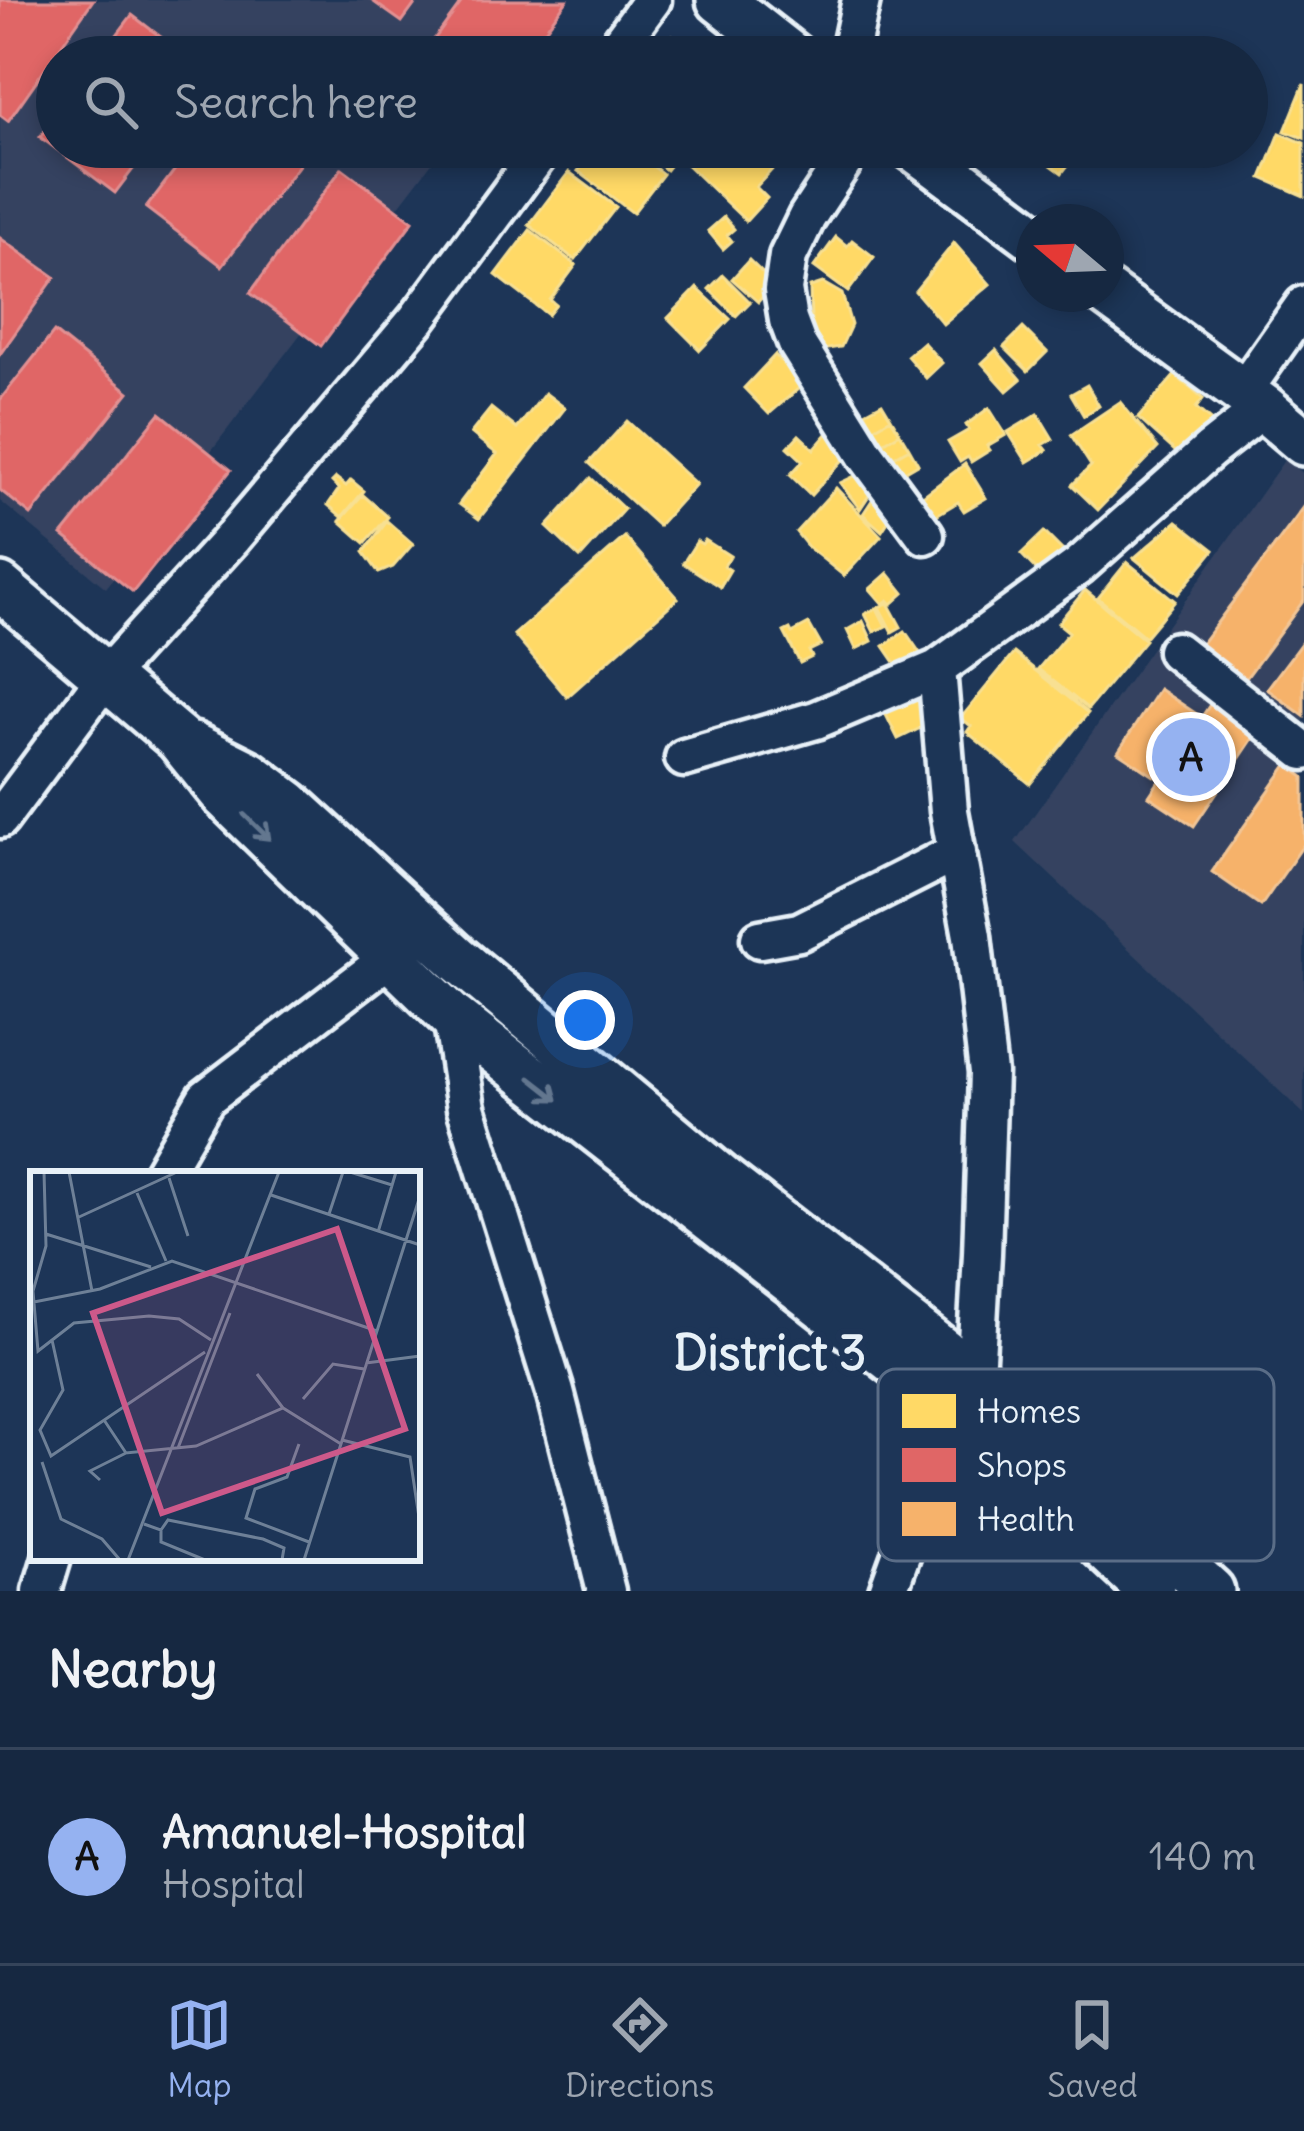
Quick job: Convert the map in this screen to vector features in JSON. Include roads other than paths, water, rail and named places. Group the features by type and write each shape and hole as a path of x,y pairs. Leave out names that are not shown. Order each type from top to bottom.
{"main road":[{"path":"720,0 766,36"},
{"path":"941,168 1016,224"},
{"path":"1124,306 1304,442"},
{"path":"0,566 112,669 226,797 452,1017 933,1369"},
{"path":"0,587 289,804 458,959 938,1369"},
{"path":"179,739 249,774"},
{"path":"1123,1561 1151,1591"},
{"path":"1174,1561 1211,1591"}],"street":[{"path":"625,36 652,0"},
{"path":"853,36 861,0"},
{"path":"0,819 112,669 233,537 417,319 528,168"},
{"path":"839,168 788,256 783,290 788,320 797,344 866,455 925,535"},
{"path":"684,758 816,720 937,669 1080,565 1210,449 1253,400 1304,305"},
{"path":"1176,651 1304,751"},
{"path":"937,669 950,811 972,936 988,1073 966,1369"},
{"path":"760,939 799,932 957,852"},
{"path":"164,1171 206,1098 392,956"},
{"path":"452,1017 466,1108 555,1392 606,1591"},
{"path":"42,1591 51,1561"},
{"path":"888,1591 899,1561"}],"place":[{"name":"Amanuel-Hospital","path":"1191,757"}],"district":[{"name":"District 3","path":"770,1353"}]}
